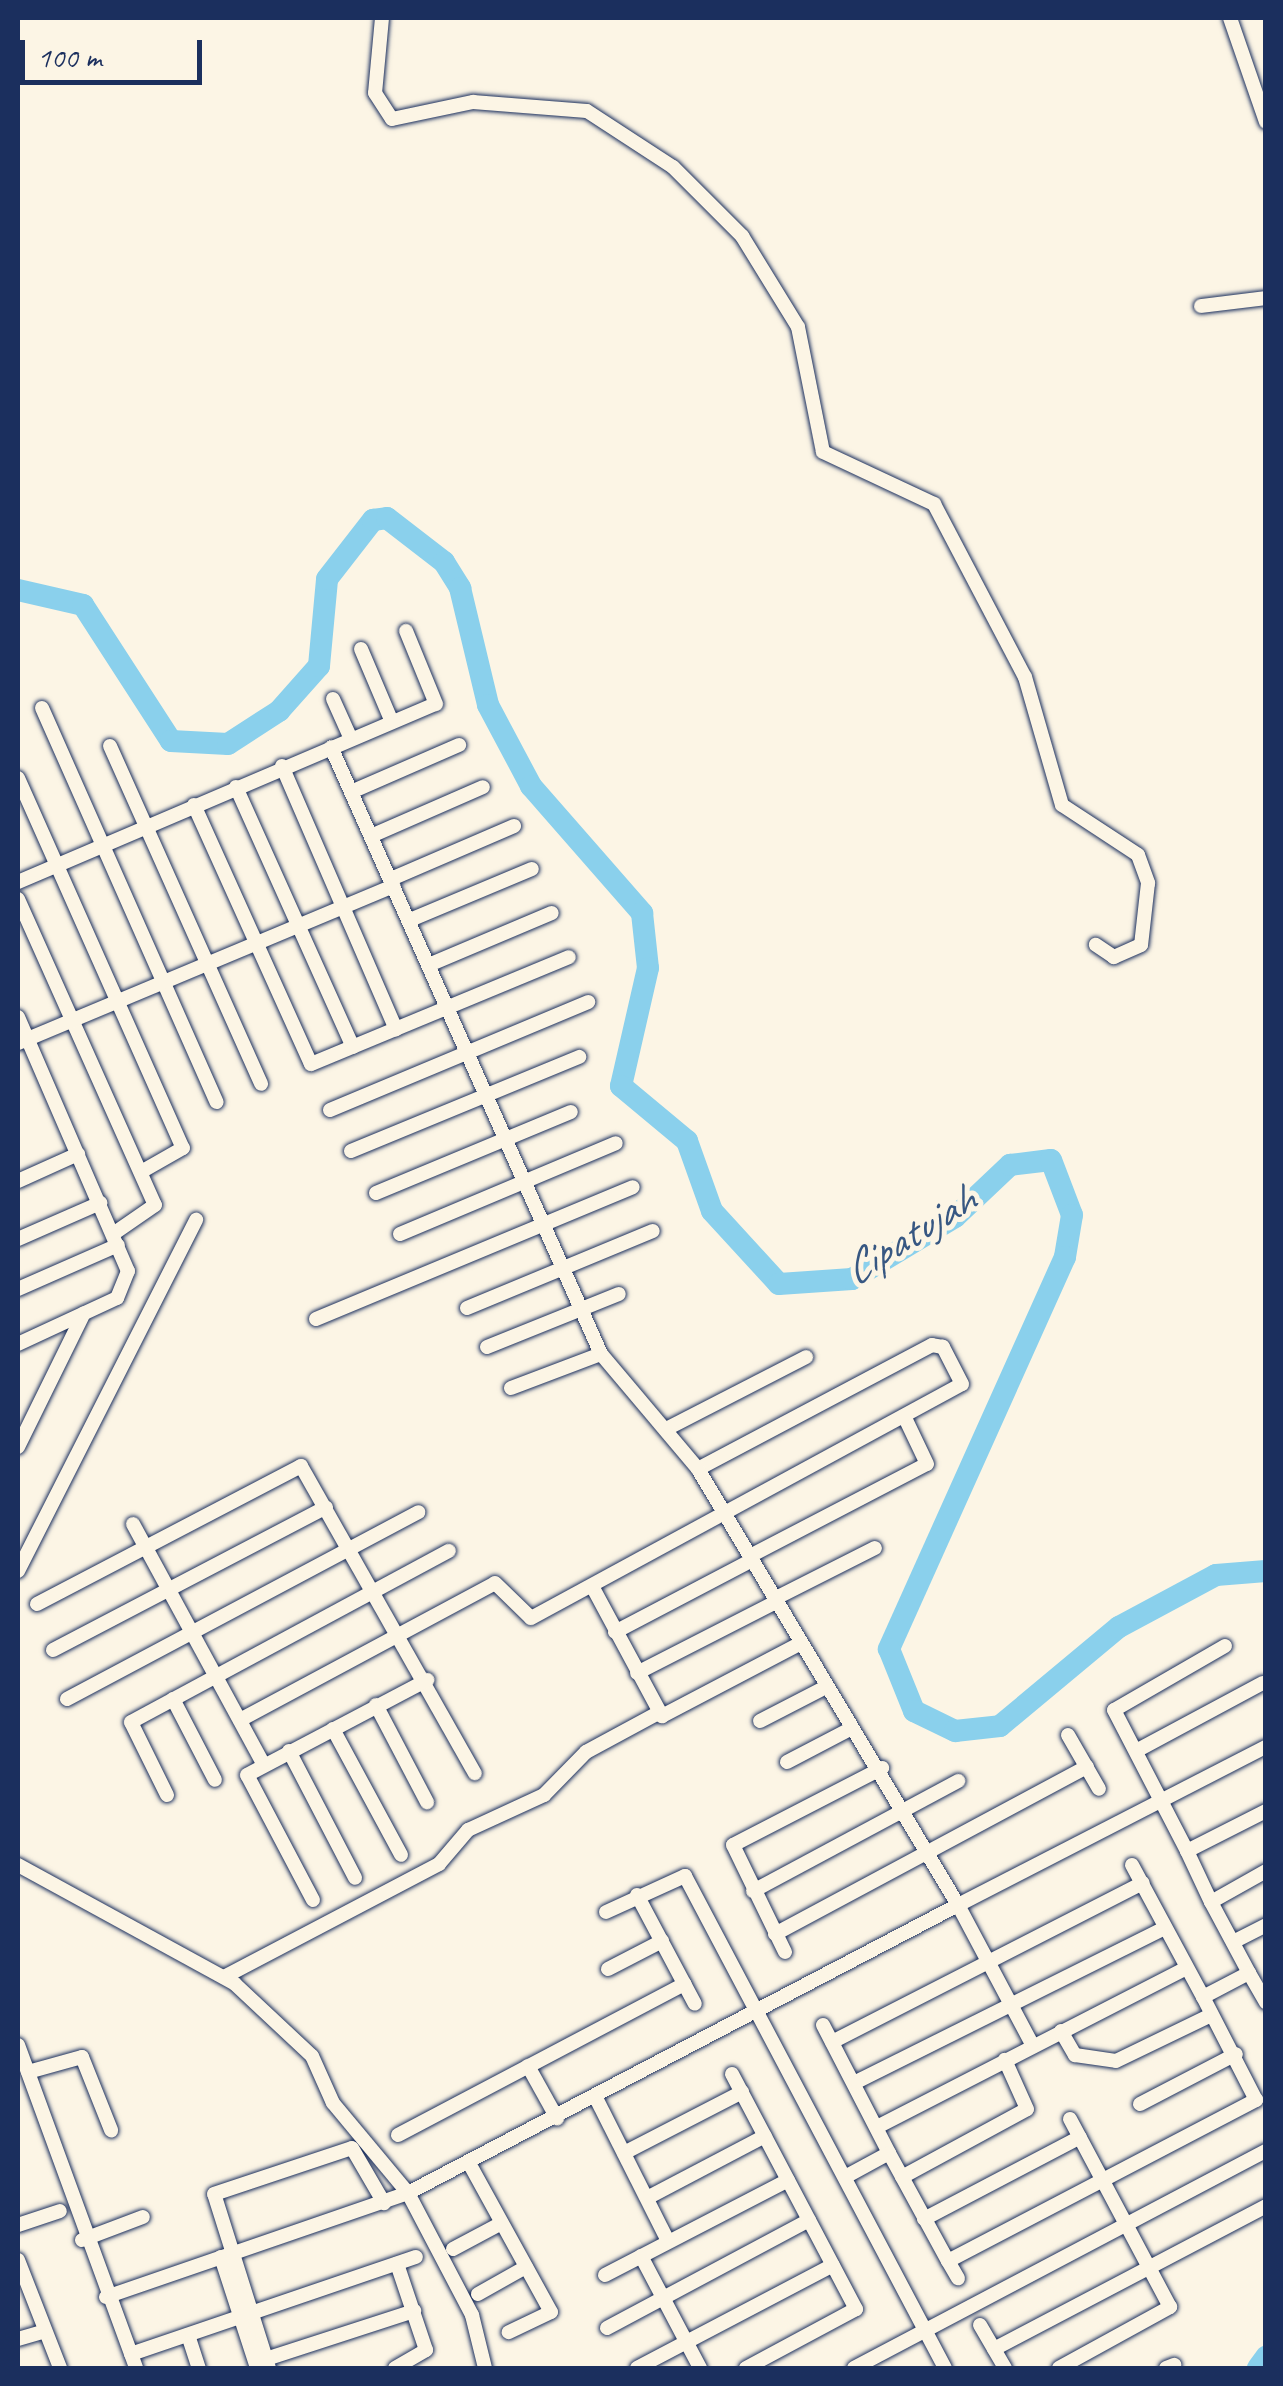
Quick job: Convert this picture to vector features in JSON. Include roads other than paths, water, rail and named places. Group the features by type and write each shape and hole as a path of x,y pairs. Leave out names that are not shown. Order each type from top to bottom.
{"street":[{"path":"382,18 375,94 392,119 473,102 586,111 673,166 742,236 798,327 822,452 934,504 1025,677 1062,805 1138,855 1148,894 1141,946 1114,958 1096,945"},
{"path":"1230,18 1266,122"},
{"path":"1201,306 1266,298"},
{"path":"18,882 282,766 436,704 406,631"},
{"path":"360,648 392,722"},
{"path":"333,699 351,739"},
{"path":"42,708 217,1102"},
{"path":"351,792 459,745"},
{"path":"110,746 262,1084"},
{"path":"331,747 451,1006 601,1354 670,1427 698,1469 824,1688 908,1808 1033,2046"},
{"path":"282,766 396,1029"},
{"path":"18,778 183,1148 141,1172"},
{"path":"236,787 353,1047"},
{"path":"372,836 483,787"},
{"path":"194,805 309,1063 569,957"},
{"path":"22,1041 344,907 514,826"},
{"path":"410,920 532,869"},
{"path":"18,899 141,1172 153,1212 116,1239 18,1289"},
{"path":"431,964 552,913"},
{"path":"330,1110 588,1002"},
{"path":"18,1017 22,1041 78,1154 128,1272 121,1293 18,1344"},
{"path":"351,1151 579,1057"},
{"path":"376,1193 571,1112"},
{"path":"400,1234 616,1143"},
{"path":"18,1181 78,1154"},
{"path":"316,1318 633,1188"},
{"path":"18,1239 100,1203"},
{"path":"18,1571 196,1220"},
{"path":"467,1308 653,1232"},
{"path":"487,1347 619,1294"},
{"path":"18,1447 84,1313"},
{"path":"240,1720 499,1582 529,1618 962,1388 938,1344 698,1469"},
{"path":"511,1388 601,1354"},
{"path":"670,1427 806,1357"},
{"path":"615,1632 927,1464 906,1420"},
{"path":"37,1604 300,1465 396,1637 427,1680 475,1773"},
{"path":"53,1650 326,1506"},
{"path":"66,1698 418,1512"},
{"path":"133,1524 264,1765"},
{"path":"637,1672 875,1548"},
{"path":"167,1796 130,1724 449,1550"},
{"path":"592,1586 658,1713"},
{"path":"224,1977 439,1864 468,1830 544,1796 586,1752 799,1644"},
{"path":"1226,1646 1116,1706 1211,1902 1257,1979 1266,2003"},
{"path":"313,1900 247,1778 264,1765 427,1680"},
{"path":"1136,1751 1263,1683"},
{"path":"760,1721 824,1688"},
{"path":"172,1699 216,1780"},
{"path":"376,1706 428,1802"},
{"path":"333,1729 401,1855"},
{"path":"787,1762 850,1729"},
{"path":"1068,1734 1099,1788"},
{"path":"106,2297 408,2193 1266,1747"},
{"path":"289,1752 355,1878"},
{"path":"775,1934 1087,1767"},
{"path":"784,1952 753,1891 735,1844 882,1768"},
{"path":"753,1891 958,1781"},
{"path":"1187,1851 1266,1810"},
{"path":"18,1865 224,1977 312,2056 333,2103 408,2193 472,2314 485,2368"},
{"path":"948,2260 1262,2103 1132,1865"},
{"path":"1211,1902 1266,1871"},
{"path":"606,1912 685,1876 946,2368"},
{"path":"832,2042 1142,1883"},
{"path":"637,1895 695,2004"},
{"path":"1234,1942 1266,1925"},
{"path":"854,2083 1009,2001 1166,1928"},
{"path":"608,1969 662,1941"},
{"path":"877,2126 1187,1968"},
{"path":"1202,1997 1257,1979"},
{"path":"398,2136 684,1984"},
{"path":"1061,2031 1076,2056 1116,2061 1211,2015"},
{"path":"822,2025 958,2278"},
{"path":"18,2045 82,2240 134,2361 188,2335 416,2257"},
{"path":"1140,2104 1236,2054"},
{"path":"28,2072 82,2057 111,2130"},
{"path":"902,2177 1027,2109 1005,2060"},
{"path":"528,2066 557,2118"},
{"path":"732,2074 854,2312 746,2368"},
{"path":"624,2153 742,2092"},
{"path":"596,2098 668,2241"},
{"path":"1059,2368 1168,2311 1149,2264 1070,2119"},
{"path":"647,2198 764,2136"},
{"path":"924,2218 1080,2137"},
{"path":"384,2202 352,2148 221,2190 212,2200 226,2256 264,2365 414,2311"},
{"path":"854,2368 1266,2150"},
{"path":"845,2177 889,2153"},
{"path":"468,2162 552,2312 509,2332"},
{"path":"605,2275 788,2180"},
{"path":"994,2349 1149,2264 1266,2206"},
{"path":"18,2225 60,2210"},
{"path":"82,2240 143,2217"},
{"path":"607,2328 809,2220"},
{"path":"453,2249 502,2223"},
{"path":"640,2256 700,2368"},
{"path":"396,2368 424,2357 398,2264"},
{"path":"637,2368 832,2265"},
{"path":"478,2294 526,2267"},
{"path":"19,2270 60,2368"},
{"path":"980,2325 1005,2368"},
{"path":"18,2339 43,2332"},
{"path":"188,2335 199,2368"}],"waterway":[{"name":"Cipatujah","path":"18,590 83,605 171,741 228,744 279,711 319,666 327,579 373,520 387,518 444,562 460,588 488,705 531,786 642,913 648,968 621,1086 687,1141 712,1211 779,1284 852,1279 955,1217 1010,1165 1051,1160 1072,1215 1065,1257 889,1649 914,1711 955,1731 1000,1726 1119,1627 1216,1575 1266,1571"},
{"name":"Cipatujah","path":"1258,2368 1266,2357"}]}
